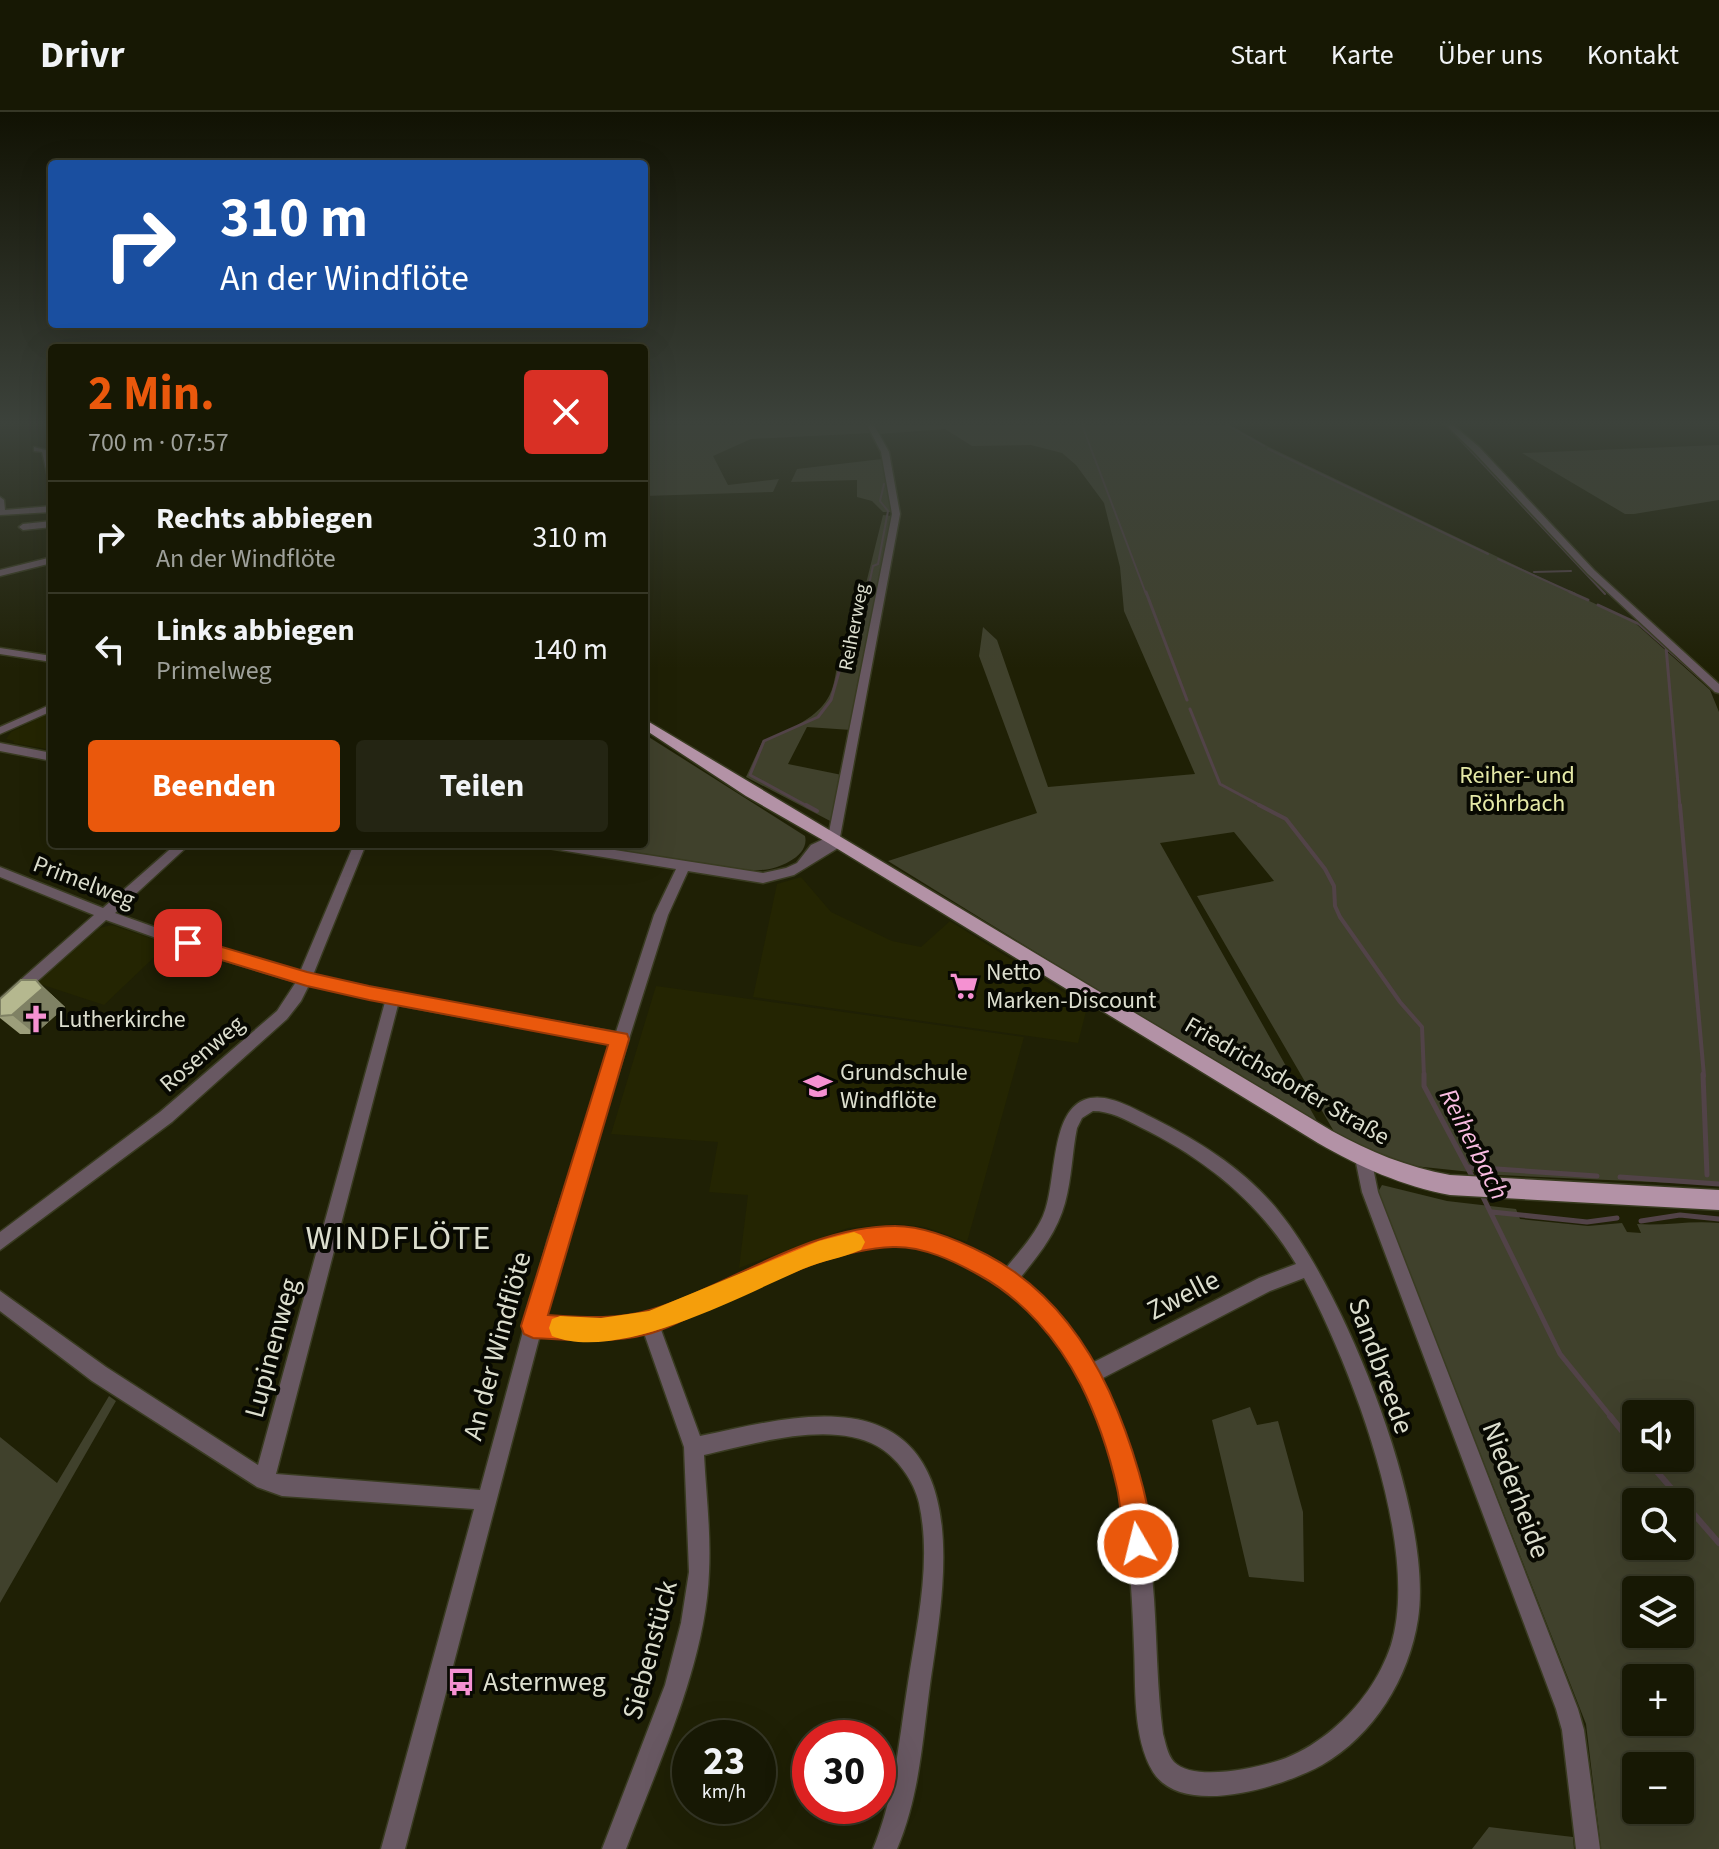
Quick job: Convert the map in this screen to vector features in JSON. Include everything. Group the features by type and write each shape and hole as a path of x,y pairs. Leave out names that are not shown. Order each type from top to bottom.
{"main road":[{"name":"Friedrichsdorfer Straße","path":"648,726 804,824 834,839 1363,1158 1411,1177 1478,1187 1719,1200"}],"street":[{"path":"0,506 1,513 48,509"},
{"name":"Reiherweg","path":"834,839 896,514 895,506"},
{"path":"1529,506 1591,572 1719,690"},
{"path":"23,527 48,524"},
{"path":"0,573 48,561"},
{"path":"38,657 48,650"},
{"path":"0,651 48,658"},
{"path":"0,731 48,709"},
{"path":"0,747 48,756"},
{"path":"571,848 763,878 778,876 826,854 832,848 834,839"},
{"path":"0,1006 179,848"},
{"name":"Rosenweg","path":"0,1242 166,1117 282,1015 298,997 307,979 311,958 358,848"},
{"name":"An der Windflöte","path":"393,1849 533,1326 620,1039 661,915 683,867"},
{"name":"Primelweg","path":"0,872 104,915 216,953 307,979 393,998 620,1039"},
{"name":"Lupinenweg","path":"264,1480 393,998"},
{"name":"Sandbreede","path":"1009,1278 1038,1244 1055,1207 1075,1114 1083,1107 1095,1104 1108,1105 1140,1119 1215,1165 1243,1186 1275,1219 1326,1300 1355,1370 1394,1501 1408,1566 1409,1612 1402,1643 1374,1704 1350,1731 1319,1755 1283,1772 1251,1779 1187,1783 1165,1769 1157,1755 1149,1707 1142,1571 1130,1489 1109,1420 1089,1375"},
{"name":"Niederheide","path":"1363,1158 1370,1192 1567,1709 1573,1730 1588,1849"},
{"path":"533,1326 601,1330 649,1322 819,1252 850,1243 895,1236 921,1240 962,1253 1009,1278 1066,1338 1089,1375"},
{"name":"Zwelle","path":"1089,1375 1265,1284 1306,1269"},
{"path":"0,1300 99,1374 264,1480 282,1486 486,1500"},
{"name":"Siebenstück","path":"614,1849 676,1685 692,1623 699,1572 694,1447 649,1322"},
{"path":"694,1447 829,1426 859,1429 883,1438 902,1453 929,1500 934,1570 903,1803 885,1849"}],"shaded area":[{"path":"48,714 48,749 13,743 6,739 11,732"},
{"path":"801,877 831,912 892,941 921,947 950,921 1087,1007 1078,1043 753,997 777,884"},
{"path":"112,925 168,944 104,1005 37,983 99,928"},
{"name":"Grundschule Windflöte","path":"656,986 1024,1037 967,1242 925,1227 896,1224 848,1228 739,1268 748,1195 709,1192 718,1142 611,1134"}],"green space":[{"path":"877,506 891,506 892,512 883,512"},
{"name":"Reiher- und Röhrbach","path":"1105,506 1392,506 1635,623 1710,690 1719,712 1719,1185 1499,1175 1414,1166 1381,1157 1336,1135 1197,896 1274,881 1234,832 1160,843 1321,1128 888,861 1037,813 979,656 983,627 997,640 1048,787 1195,774 1124,611 1120,567"},
{"path":"1612,506 1682,506 1634,514 1625,514"},
{"path":"883,515 892,516 851,730 807,727 788,764 842,775 834,823 746,777 763,740 778,736 811,716 824,705 831,693 839,658 854,632"},
{"path":"648,737 805,836 803,850 777,867 743,870 612,848 648,848"},
{"path":"1382,1185 1447,1201 1516,1209 1520,1219 1588,1226 1622,1223 1627,1232 1641,1233 1637,1224 1719,1223 1719,1849 1601,1849 1586,1724 1378,1192"},
{"path":"109,1396 116,1401 0,1603 0,1437 57,1483"},
{"path":"1250,1407 1257,1425 1278,1421 1303,1512 1304,1582 1249,1577 1212,1420"},
{"path":"1489,1827 1573,1837 1574,1849 1472,1849"}],"building":[{"path":"21,980 36,980 43,988 12,1015 0,1016 0,999"}],"waterway":[{"path":"867,594 873,566 878,564 888,511 884,506"},
{"name":"Reiherbach","path":"1113,506 1146,594"},
{"path":"1388,506 1488,554"},
{"path":"1522,506 1605,594"},
{"path":"1498,559 1575,594"},
{"path":"1534,572 1571,571"},
{"path":"809,807 750,775 764,741 818,717 831,700 846,647 859,630 867,592"},
{"name":"Reiherbach","path":"1146,592 1187,700"},
{"path":"1570,592 1588,600"},
{"path":"1598,605 1639,624 1666,648"},
{"path":"1666,648 1699,677"},
{"path":"1666,648 1680,807"},
{"name":"Reiherbach","path":"1190,709 1220,784 1263,807"},
{"path":"806,805 817,811"},
{"name":"Reiherbach","path":"1259,805 1286,819 1325,869 1334,886 1335,906 1340,917 1400,1002 1422,1027 1424,1076"},
{"path":"1680,805 1704,1076"},
{"path":"1703,1074 1707,1175"},
{"name":"Reiherbach","path":"1424,1076 1424,1086 1474,1180"},
{"path":"1468,1167 1597,1176"},
{"path":"1620,1177 1719,1184"},
{"name":"Reiherbach","path":"1482,1195 1560,1354 1612,1418"},
{"path":"1492,1212 1587,1222 1617,1218"},
{"path":"1641,1221 1680,1215 1719,1219"},
{"name":"Reiherbach","path":"1610,1416 1622,1431"},
{"name":"Reiherbach","path":"1657,1472 1719,1543"}],"slow traffic":[{"path":"560,1328 601,1330 649,1322 819,1252 854,1242"}],"place":[{"name":"Netto Marken-Discount","path":"964,986"},
{"name":"Lutherkirche","path":"36,1019"},
{"name":"Grundschule Windflöte","path":"818,1086"},
{"name":"Asternweg","path":"461,1682"}],"district":[{"name":"WINDFLÖTE","path":"399,1238"}],"route":[{"path":"188,943 307,979 369,993 620,1039 533,1326 601,1330 625,1328 649,1322 819,1252 850,1243 895,1236 921,1240 962,1253 1009,1278 1066,1338 1089,1375 1109,1420 1130,1489 1138,1544"}]}
